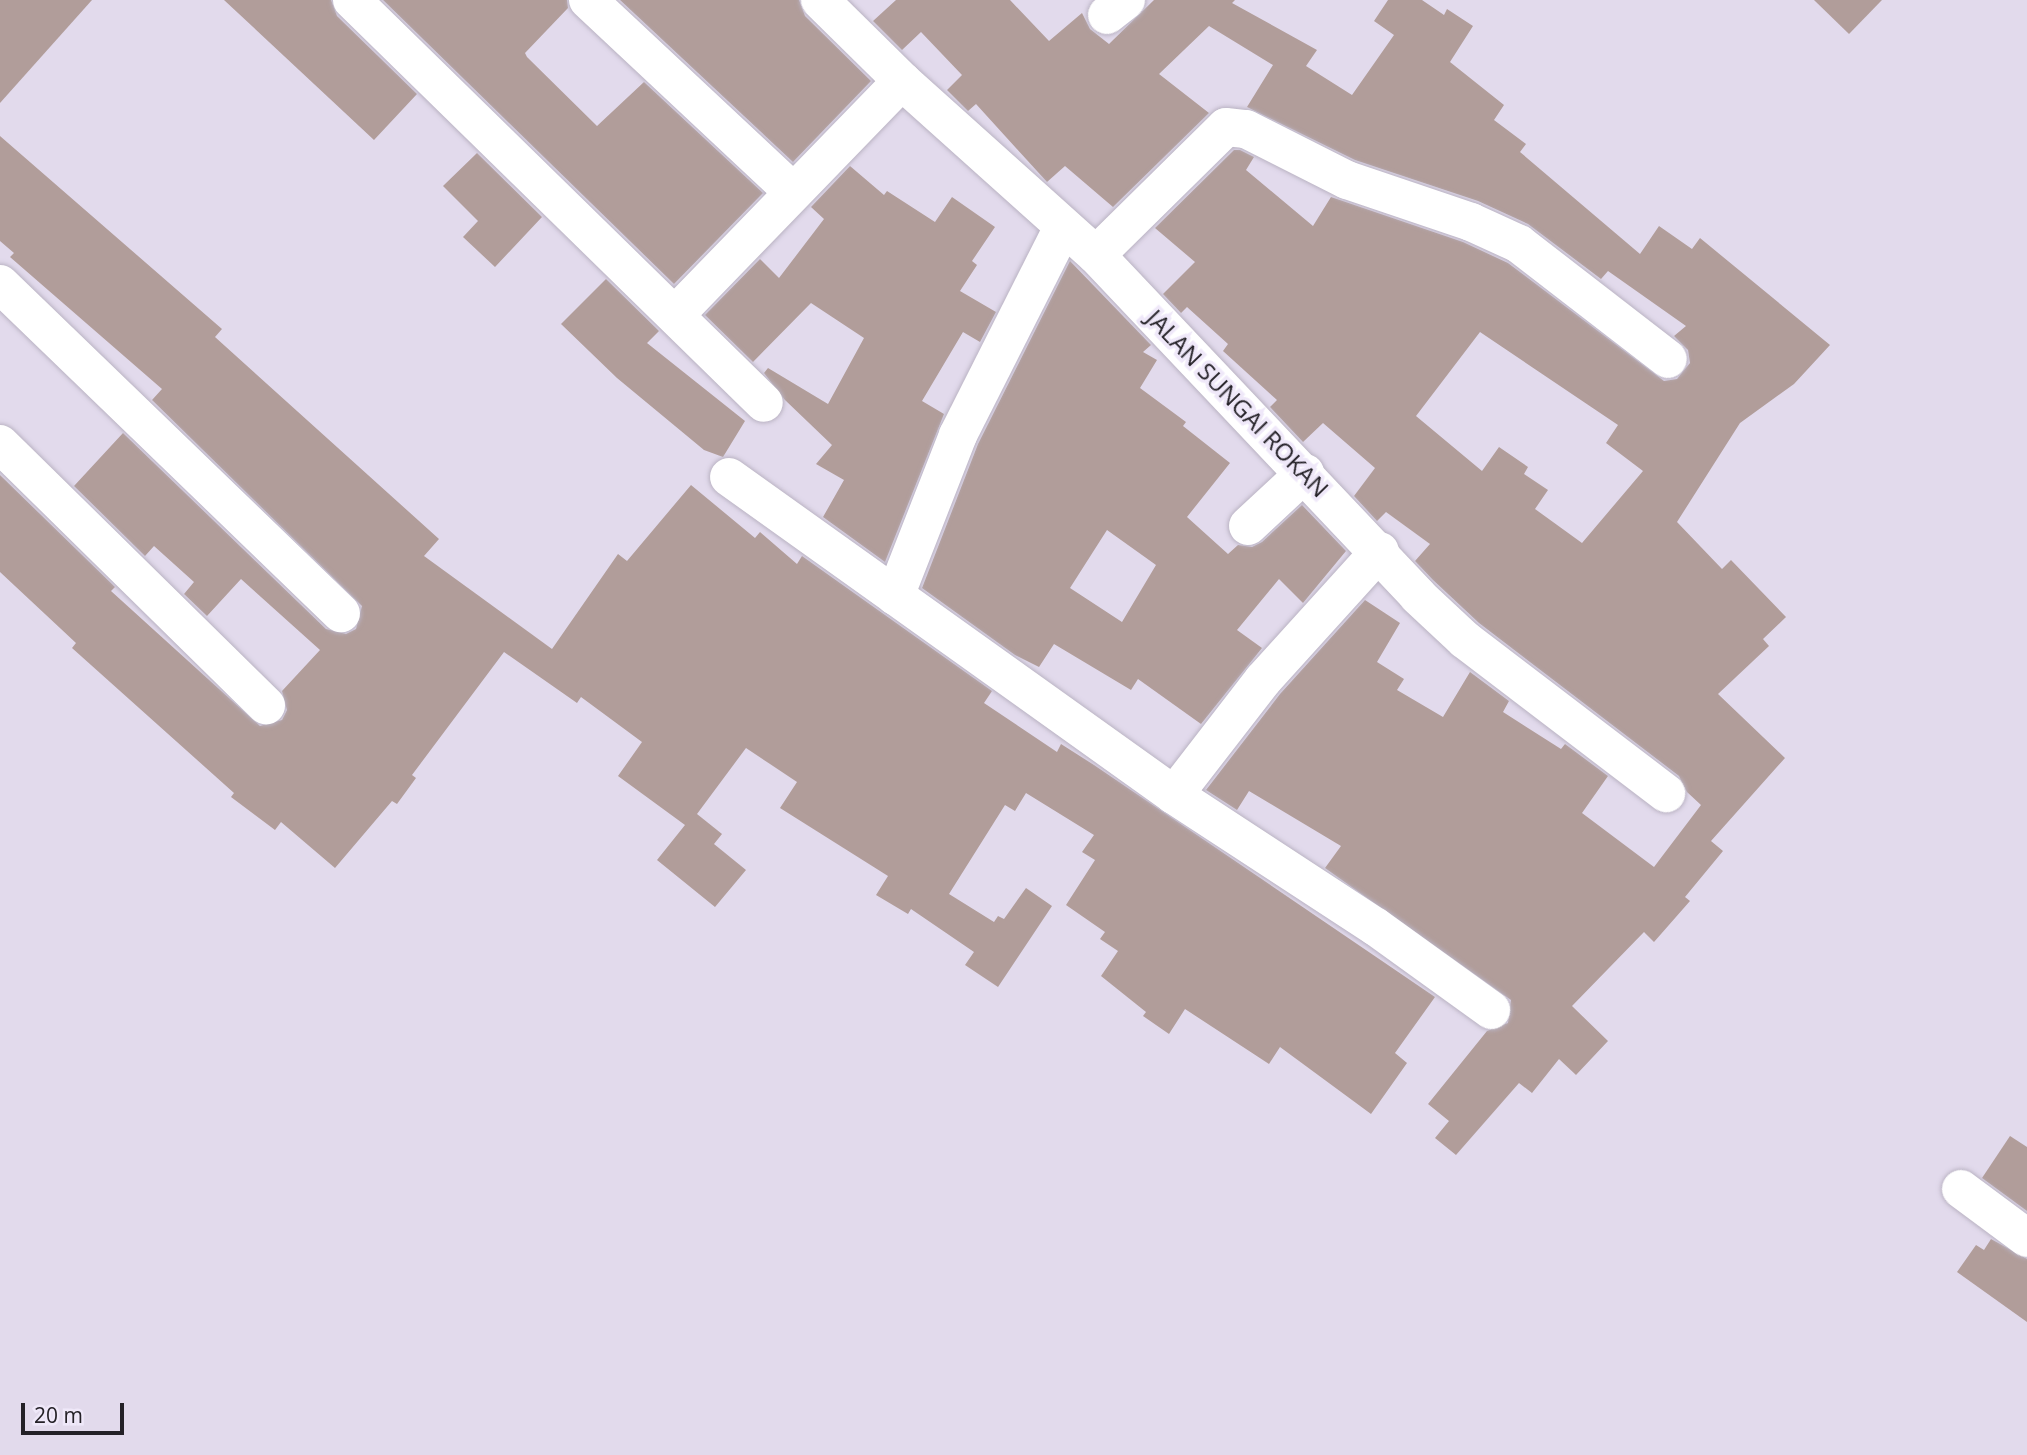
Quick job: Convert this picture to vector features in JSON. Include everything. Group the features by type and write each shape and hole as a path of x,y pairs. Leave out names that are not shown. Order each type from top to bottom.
{"street":[{"path":"352,0 764,403"},
{"path":"588,0 792,191"},
{"name":"JALAN SUNGAI ROKAN","path":"820,0 902,81 1096,255 1380,551 1418,596 1465,640 1666,793"},
{"path":"675,315 792,191 902,81"},
{"path":"1096,255 1226,127 1246,129 1347,180 1471,222 1519,244 1668,359"},
{"path":"895,596 958,435 1063,227"},
{"path":"1,286 341,613"},
{"path":"0,444 267,705"},
{"path":"1248,526 1305,473"},
{"path":"729,477 1174,795 1376,927 1491,1010"},
{"path":"1174,795 1263,680 1380,551"},
{"path":"1961,1189 2027,1238"}],"building":[{"path":"0,0 92,0 0,103"},
{"path":"224,0 331,0 337,16 417,94 374,140"},
{"path":"383,0 567,0 568,8 525,53 597,126 644,82 763,193 674,284"},
{"path":"620,0 799,0 805,16 871,81 793,162"},
{"path":"896,0 1010,0 1049,41 1082,13 1090,29 1109,44 1154,0 1235,0 1232,3 1317,50 1306,66 1352,95 1394,35 1374,21 1388,0 1422,0 1444,15 1447,9 1473,26 1450,62 1504,105 1494,120 1526,144 1520,152 1640,254 1659,226 1692,249 1700,238 1830,345 1794,384 1740,423 1677,522 1722,569 1731,560 1786,617 1763,639 1769,646 1718,694 1785,758 1711,841 1723,851 1685,897 1690,901 1654,942 1644,932 1572,1006 1608,1041 1576,1075 1559,1059 1532,1093 1519,1083 1456,1155 1435,1138 1449,1121 1428,1104 1487,1031 1508,1023 1511,1000 1325,868 1341,846 1249,791 1237,810 1206,790 1280,694 1365,600 1400,623 1377,662 1404,679 1397,690 1443,717 1470,672 1509,701 1503,712 1561,749 1565,744 1608,776 1582,813 1654,867 1701,805 1687,792 1679,776 1479,623 1433,580 1415,561 1430,544 1386,512 1377,521 1354,496 1375,468 1323,423 1303,442 1270,407 1277,400 1223,351 1228,344 1187,307 1181,313 1163,294 1195,262 1155,228 1234,150 1240,150 1254,157 1246,170 1313,226 1331,197 1463,242 1508,263 1664,381 1677,379 1690,363 1688,350 1674,336 1686,326 1608,271 1601,279 1528,224 1478,201 1355,160 1247,107 1273,65 1209,26 1159,74 1209,113 1113,207 1065,166 1047,182 976,104 968,111 947,90 962,75 921,32 902,50 873,21","holes":["1480,332 1618,425 1606,443 1643,471 1582,543 1535,509 1548,490 1524,474 1528,467 1499,447 1482,471 1416,416"]},
{"path":"1814,0 1882,0 1849,34"},
{"path":"0,136 222,329 215,337 439,539 424,556 552,649 618,554 627,561 691,485 755,538 760,532 797,564 802,556 992,691 984,703 1057,752 1061,744 1094,765 1435,997 1395,1053 1407,1063 1371,1114 1280,1047 1269,1064 1185,1009 1169,1034 1143,1016 1146,1012 1101,976 1118,951 1100,939 1105,932 1066,905 1095,860 1082,852 1094,835 1026,793 1015,811 1005,805 949,894 994,922 998,916 1004,919 1026,888 1052,906 998,987 965,965 974,952 911,909 908,914 876,895 888,876 780,808 797,782 746,748 697,814 722,834 714,844 746,870 715,907 657,860 685,825 618,776 642,742 581,697 577,703 504,652 412,775 416,778 397,804 392,801 335,868 281,822 275,830 231,797 234,793 72,648 76,643 0,572 0,475 115,587 111,591 260,726 282,720 287,710 282,691 320,650 241,579 207,616 184,594 194,582 154,546 145,556 74,486 123,433 326,629 346,634 356,629 362,606 152,400 162,389 10,257 14,253 0,241"},
{"path":"477,153 542,217 495,267 463,237 478,221 443,186"},
{"path":"850,166 884,195 887,191 935,222 952,197 995,227 972,261 977,265 960,291 996,312 980,342 963,332 922,401 944,414 885,562 823,517 844,480 816,464 832,445 785,400 764,373 768,368 828,404 864,338 811,303 753,362 705,315 760,259 779,278 824,219 811,207"},
{"path":"1070,261 1151,345 1143,352 1157,360 1140,388 1186,422 1183,426 1230,463 1187,517 1228,554 1238,545 1252,547 1262,542 1302,505 1346,551 1303,603 1279,579 1237,630 1262,648 1201,724 1138,679 1131,690 1054,644 1039,667 1015,655 922,588 978,444","holes":["1107,530 1156,565 1122,622 1070,588"]},
{"path":"606,279 659,331 647,343 745,421 723,457 704,450 617,378 561,324"},
{"path":"2010,1136 2027,1147 2027,1211 1982,1178"},
{"path":"1991,1239 2027,1259 2027,1322 1957,1272 1976,1245 1984,1250"}]}
